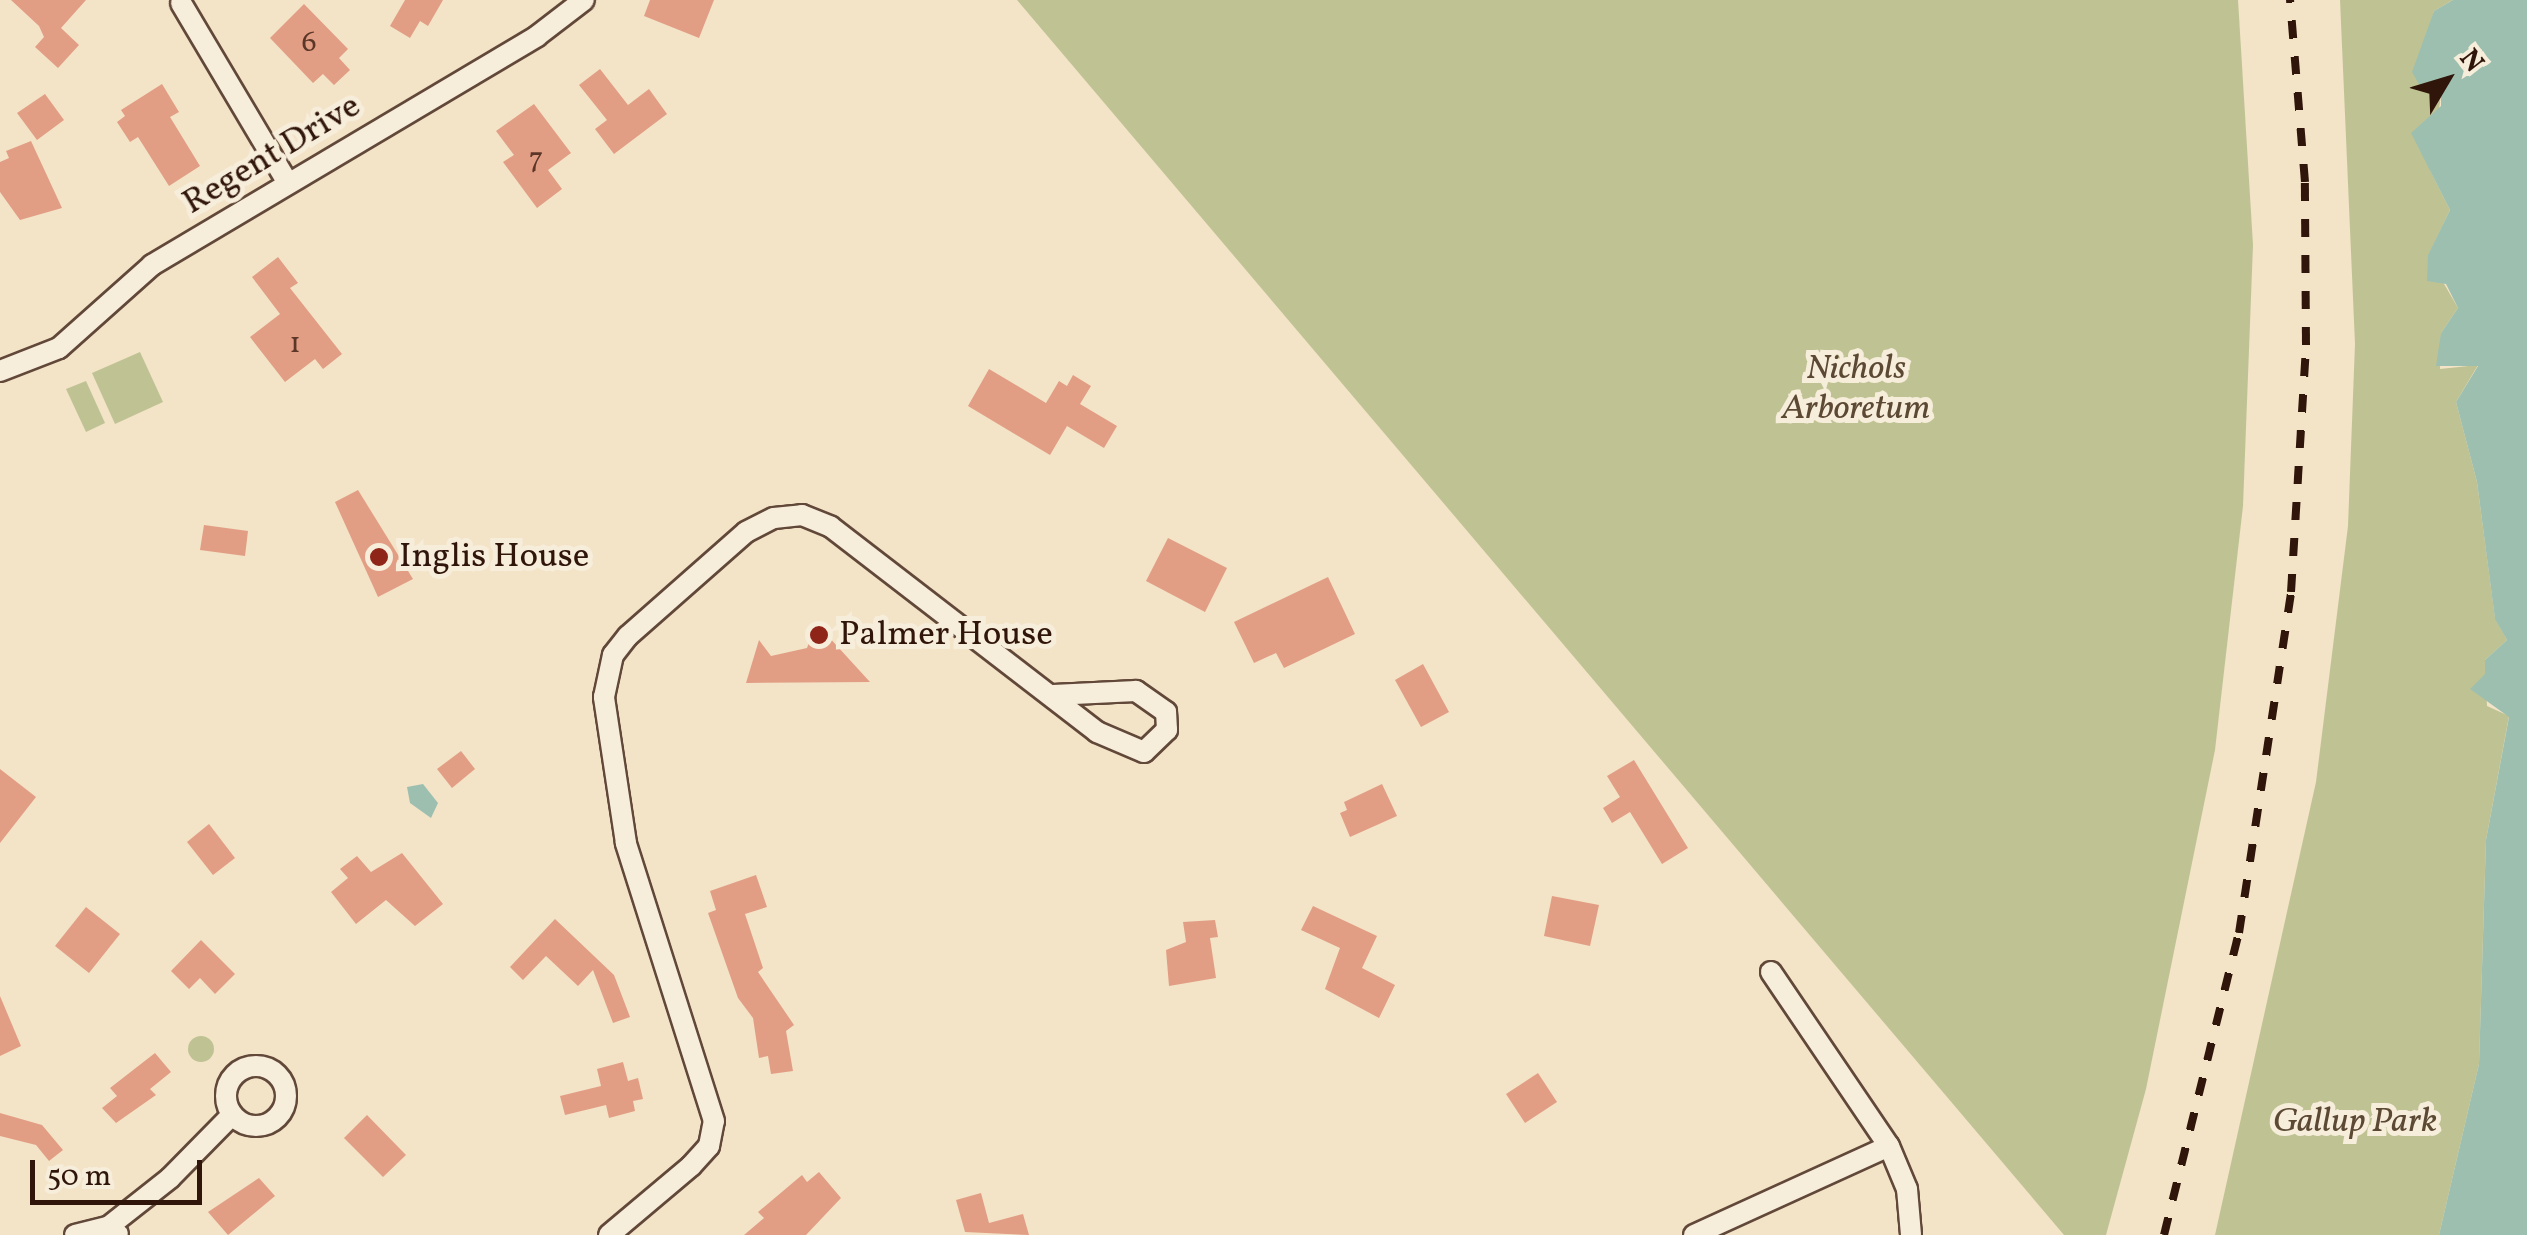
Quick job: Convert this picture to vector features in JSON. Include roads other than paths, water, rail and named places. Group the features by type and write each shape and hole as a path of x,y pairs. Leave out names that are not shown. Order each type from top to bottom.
{"street":[{"name":"Regent Drive","path":"0,371 58,348 152,265 538,36 584,0"},
{"path":"181,2 288,183"},
{"path":"609,1235 709,1146 714,1121 626,843 604,697 613,656 746,532 774,518 802,515 831,527 932,609 1128,749 1144,752 1167,730 1166,712 1136,691 1053,695"},
{"path":"1771,972 1889,1146 1907,1188 1911,1235"},
{"path":"75,1235 114,1231 232,1115"},
{"path":"1694,1235 1889,1146"}],"railway":[{"path":"2164,1235 2239,933 2291,592 2306,345 2305,182 2290,0"}],"place":[{"name":"Inglis House","path":"379,557"},
{"name":"Palmer House","path":"819,635"}],"park label":[{"name":"Nichols Arboretum","path":"1856,389"},
{"name":"Gallup Park","path":"2355,1122"}]}
